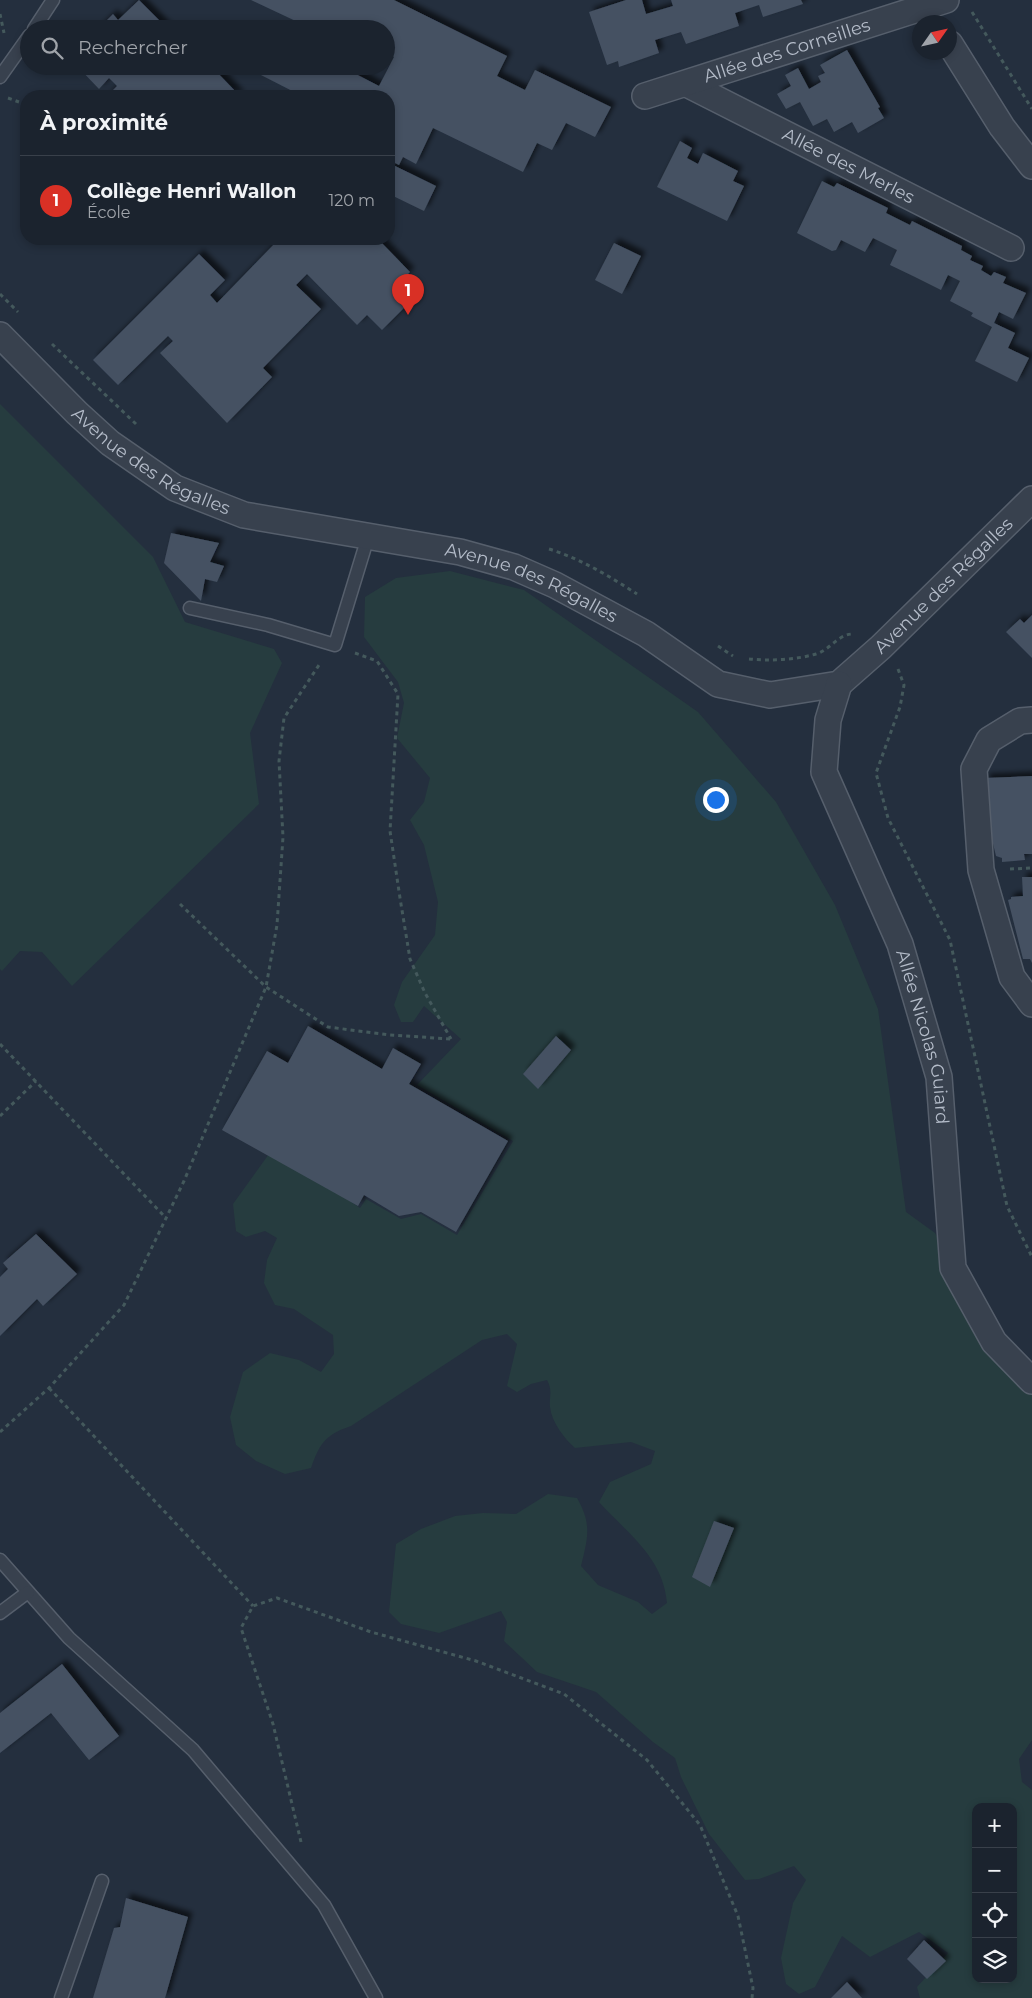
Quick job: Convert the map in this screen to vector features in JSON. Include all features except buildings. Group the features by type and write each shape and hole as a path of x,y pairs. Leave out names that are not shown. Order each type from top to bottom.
{"street":[{"name":"Allée des Corneilles","path":"645,96 935,7"},
{"path":"957,55 1002,127 1032,166"},
{"name":"Allée des Merles","path":"687,84 1011,248"},
{"name":"Avenue des Régalles","path":"0,335 77,413 110,443 175,488 244,515 460,552 514,567 556,585 646,634 718,684 770,695 839,684 881,647 1032,499"},
{"name":"Allée Nicolas Guiard","path":"839,684 828,720 824,772 900,944 938,1077 953,1268 994,1342 1032,1381"},
{"path":"1032,720 1020,721 989,740 974,769 981,870 1012,977 1032,1004"}],"lane":[{"path":"40,20 53,0"},
{"path":"0,77 20,49"},
{"path":"190,608 268,625 335,645 368,537"},
{"path":"0,1560 69,1638 193,1750 324,1905 376,1998"},
{"path":"0,1613 28,1592"},
{"path":"61,1998 102,1881"}],"path":[{"path":"970,8 1032,109"},
{"path":"0,294 20,314"},
{"path":"48,340 138,426"},
{"path":"548,549 566,554 607,575 640,596"},
{"path":"745,659 771,661 818,654 846,634 867,633 898,668 904,684 900,706 876,773 888,818 950,940 1007,1206 1032,1257"},
{"path":"713,643 737,659"},
{"path":"0,1432 49,1388 124,1305 166,1218 266,987 278,925 283,837 278,761 284,718 314,670 335,645 377,661 398,694 390,831 410,959 426,993 452,1039 390,1036 328,1027 266,987 180,904"},
{"path":"0,1044 166,1218"},
{"path":"0,1116 36,1081"},
{"path":"49,1388 253,1606"},
{"path":"303,1847 296,1830 273,1724 241,1628 253,1606 276,1598 371,1632 476,1661 564,1694 647,1760 700,1825 738,1916 753,1988 752,1998"}],"green space":[{"path":"0,404 153,557 185,622 274,649 282,663 250,733 259,804 72,986 42,952 20,951 2,971 0,969"},
{"path":"450,571 524,590 698,712 776,802 835,905 878,1009 906,1212 935,1233 958,1276 1032,1386 1032,1740 1019,1759 1022,1782 1032,1790 1032,1998 920,1998 917,1987 948,1953 919,1932 870,1957 842,1936 815,1987 799,1994 786,1984 781,1958 793,1903 806,1880 794,1866 759,1879 745,1880 709,1834 681,1777 675,1758 653,1742 596,1692 537,1672 504,1641 507,1622 501,1611 439,1633 401,1624 389,1612 396,1544 421,1529 455,1516 483,1513 516,1514 548,1494 577,1498 582,1507 587,1523 587,1539 581,1566 598,1585 638,1602 652,1614 667,1603 659,1572 651,1559 632,1535 599,1502 610,1482 651,1464 655,1451 631,1442 575,1448 563,1435 553,1419 550,1407 550,1387 547,1380 531,1384 517,1392 507,1386 517,1344 507,1334 482,1340 351,1426 329,1437 317,1452 311,1468 285,1474 256,1461 236,1445 230,1417 243,1372 270,1353 299,1360 321,1372 334,1354 333,1335 294,1309 275,1305 264,1283 267,1260 277,1238 265,1231 246,1237 236,1231 233,1204 274,1147 360,1208 366,1199 401,1219 421,1214 457,1235 513,1141 417,1085 461,1039 424,1006 413,1022 401,1022 394,1005 402,982 435,935 438,902 424,845 410,820 424,802 430,778 397,738 404,703 398,682 364,637 365,597 396,578"}],"place":[{"name":"Collège Henri Wallon","path":"408,315"}]}
